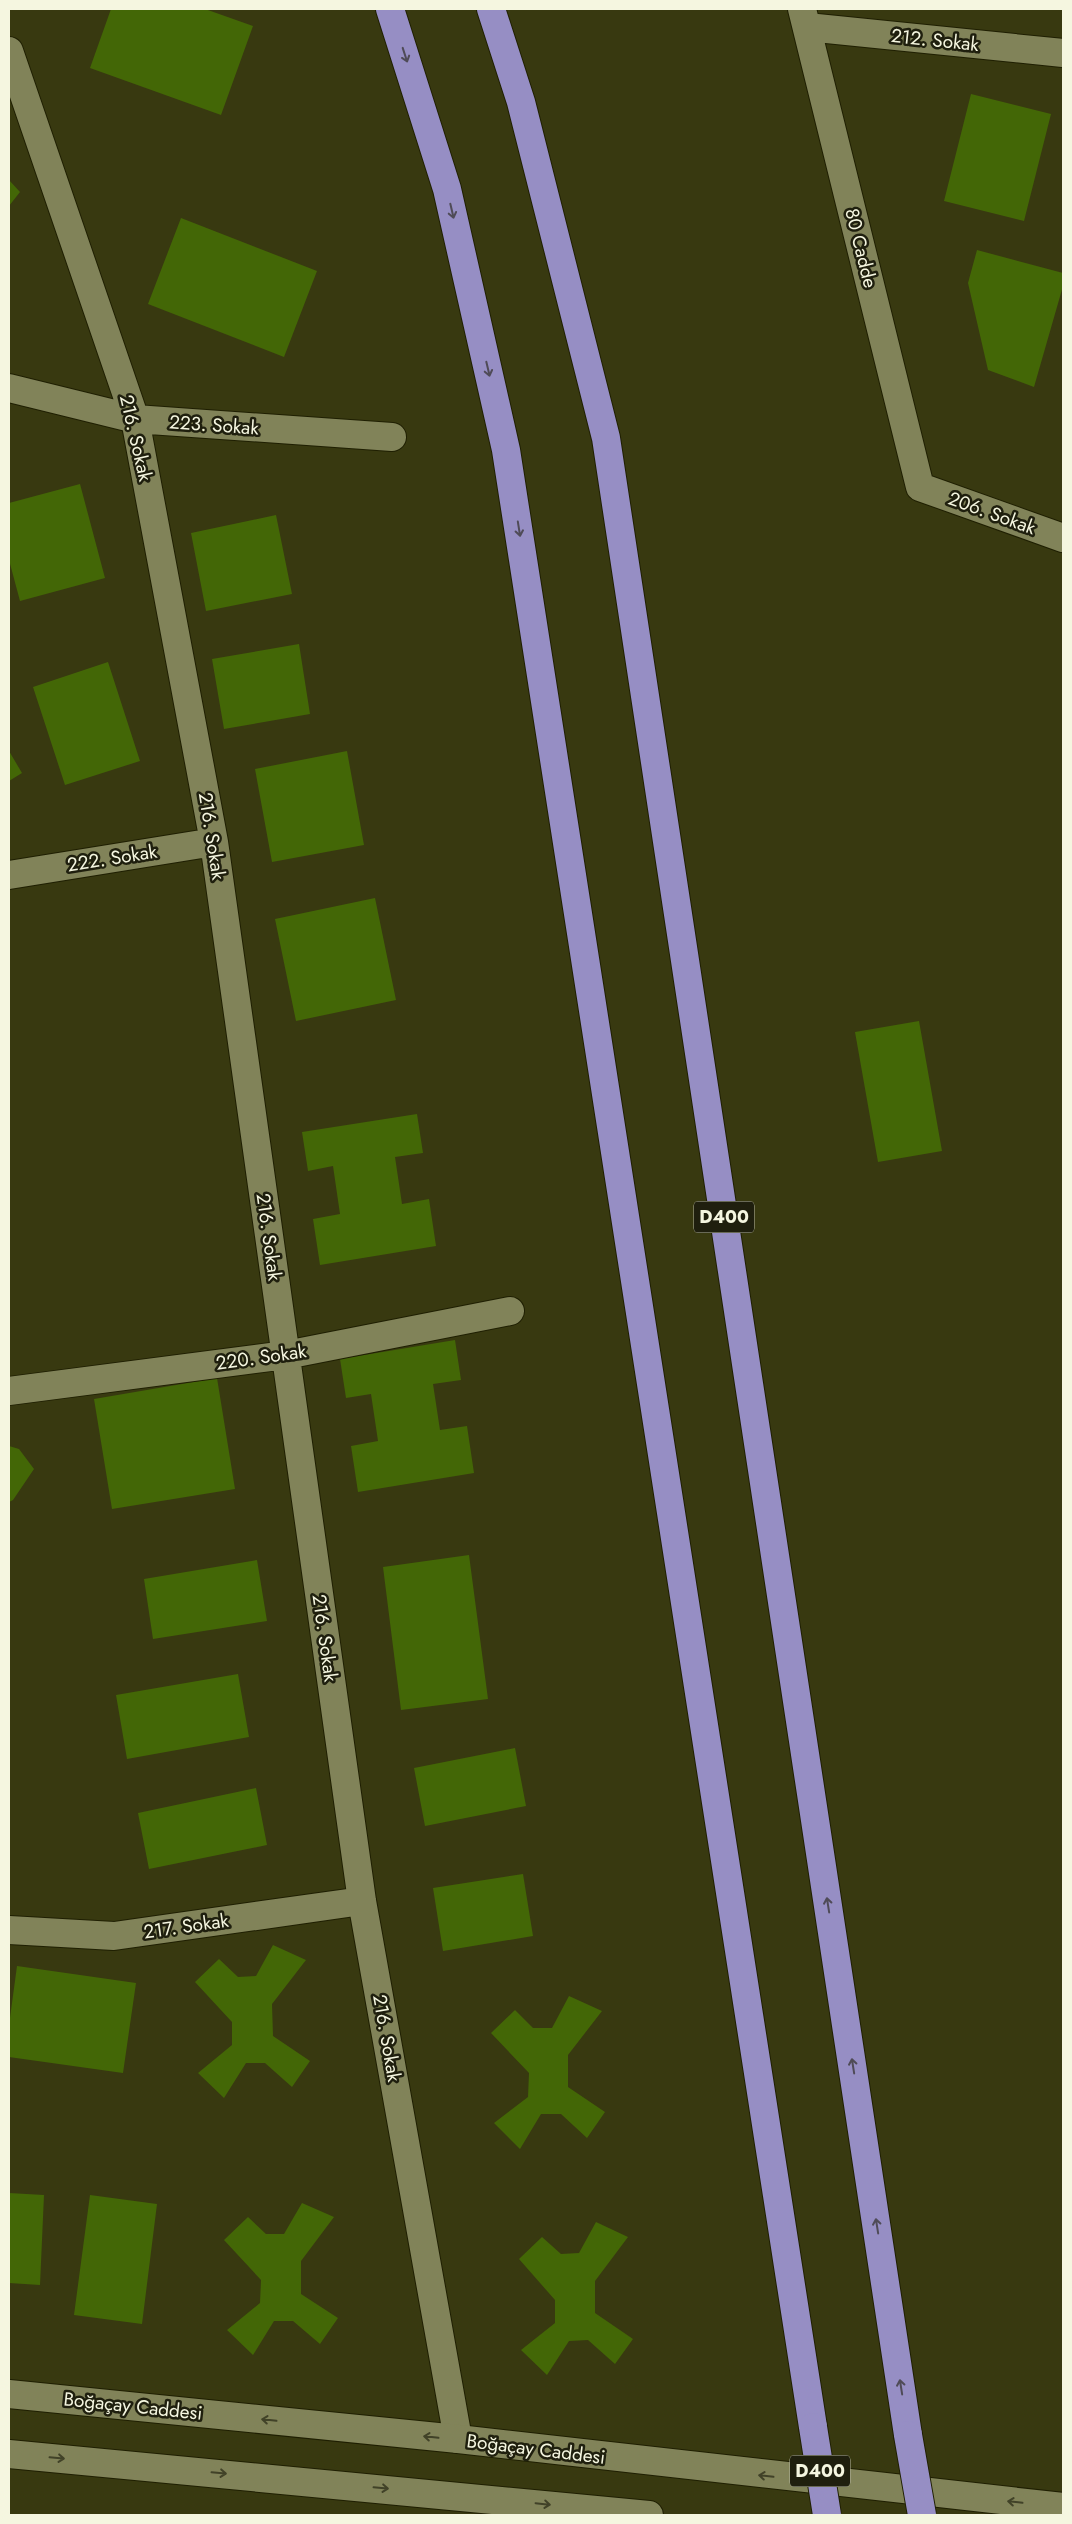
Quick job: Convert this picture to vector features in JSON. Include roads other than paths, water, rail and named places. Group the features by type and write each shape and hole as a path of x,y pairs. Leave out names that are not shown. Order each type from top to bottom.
{"highway":[{"name":"D400","path":"390,9 447,189 506,450 827,2515"},
{"name":"D400","path":"491,9 520,102 606,438 908,2435 922,2515"}],"street":[{"name":"212. Sokak","path":"804,18 1063,52"},
{"name":"80 Cadde","path":"804,18 920,487"},
{"name":"216. Sokak","path":"9,52 135,419 214,842 362,1901 458,2440"},
{"name":"223. Sokak","path":"9,388 135,419 392,437"},
{"name":"206. Sokak","path":"920,487 1063,538"},
{"name":"222. Sokak","path":"9,875 214,842"},
{"name":"220. Sokak","path":"9,1391 286,1355 510,1310"},
{"name":"217. Sokak","path":"9,1930 114,1936 362,1901"},
{"name":"Boğaçay Caddesi","path":"9,2394 458,2440 1063,2508"},
{"path":"9,2454 464,2506 649,2515"}]}
